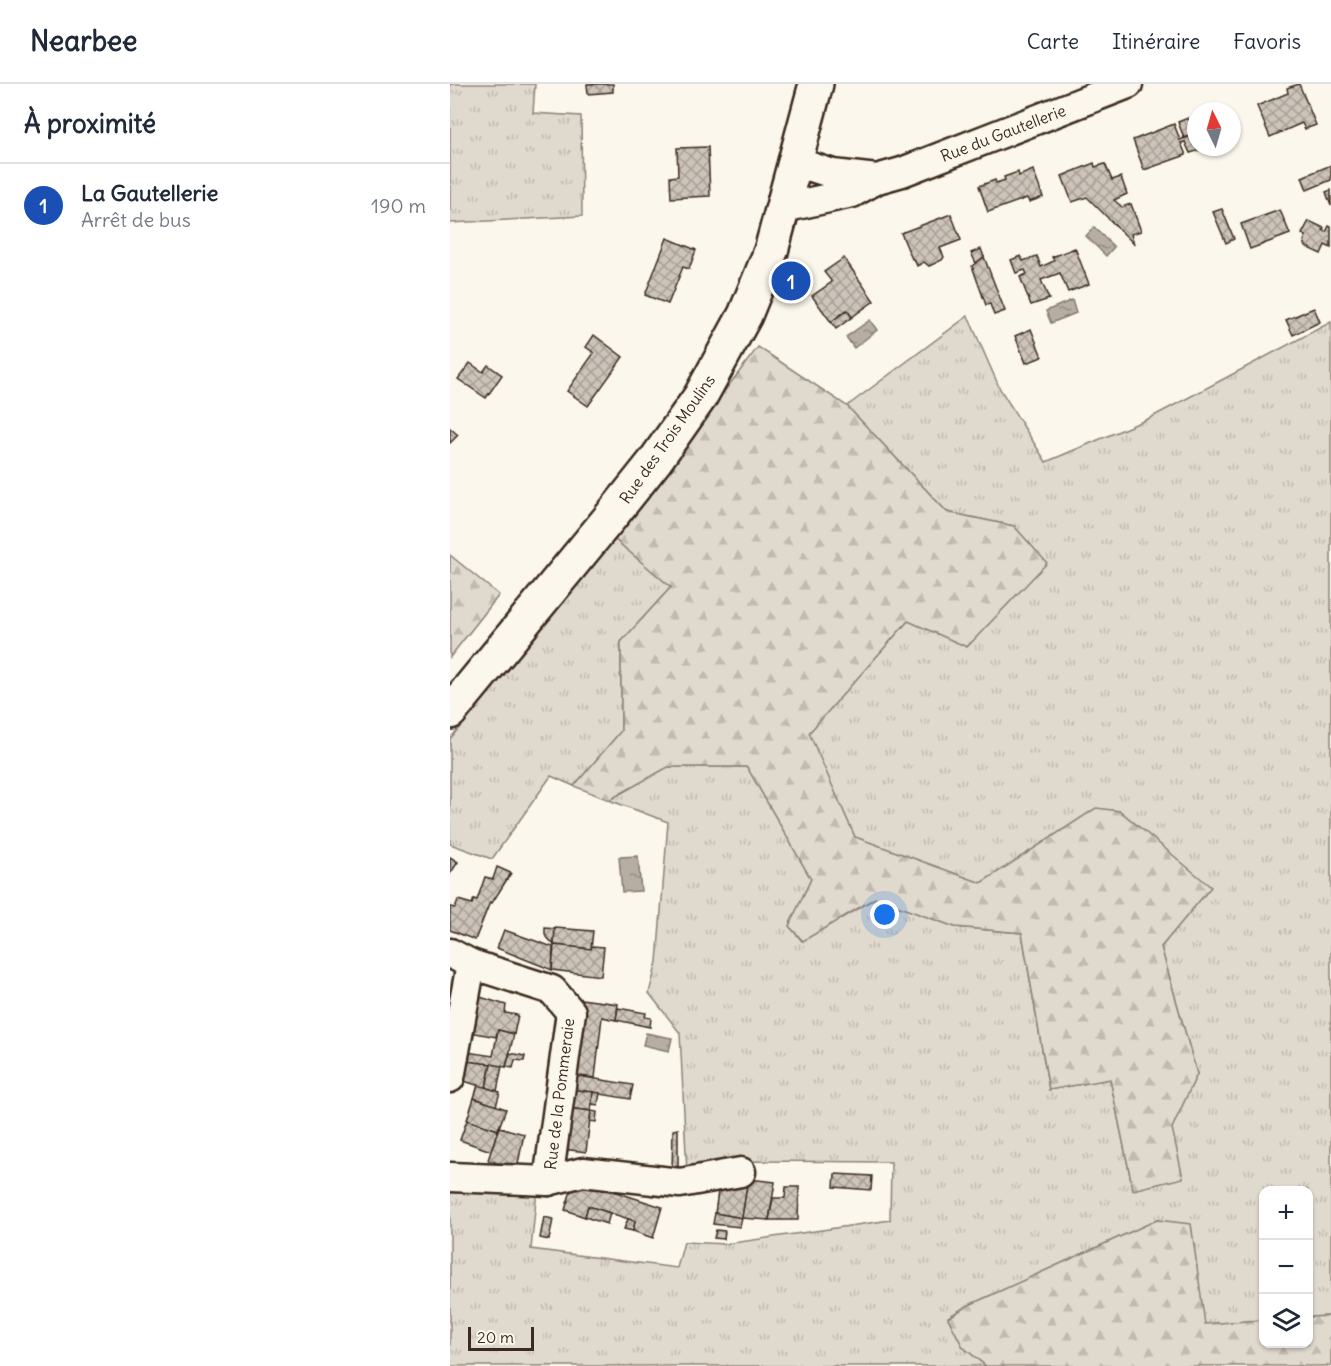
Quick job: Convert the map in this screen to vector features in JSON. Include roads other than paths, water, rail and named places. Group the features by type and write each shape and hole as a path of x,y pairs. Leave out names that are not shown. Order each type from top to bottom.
{"main road":[{"name":"Rue des Trois Moulins","path":"450,712 655,461 700,397 746,315 771,251 816,84"}],"street":[{"name":"Rue du Gautellerie","path":"783,208 852,193 877,179 902,172 1128,84"},
{"name":"Rue du Gautellerie","path":"796,162 832,174 860,179 877,179"},
{"name":"Rue de la Pommeraie","path":"450,1078 460,958 552,990 571,1012 548,1181"},
{"path":"450,1177 548,1181 584,1172 680,1183 741,1172"}],"water":[{"path":"1094,227 1114,247 1106,256 1086,236"},
{"path":"1072,300 1076,313 1051,323 1046,311"},
{"path":"870,320 877,330 854,348 846,337"},
{"path":"638,856 641,891 622,892 619,857"},
{"path":"646,1033 672,1038 669,1051 643,1045"}],"place":[{"name":"La Gautellerie","path":"791,281"}]}
